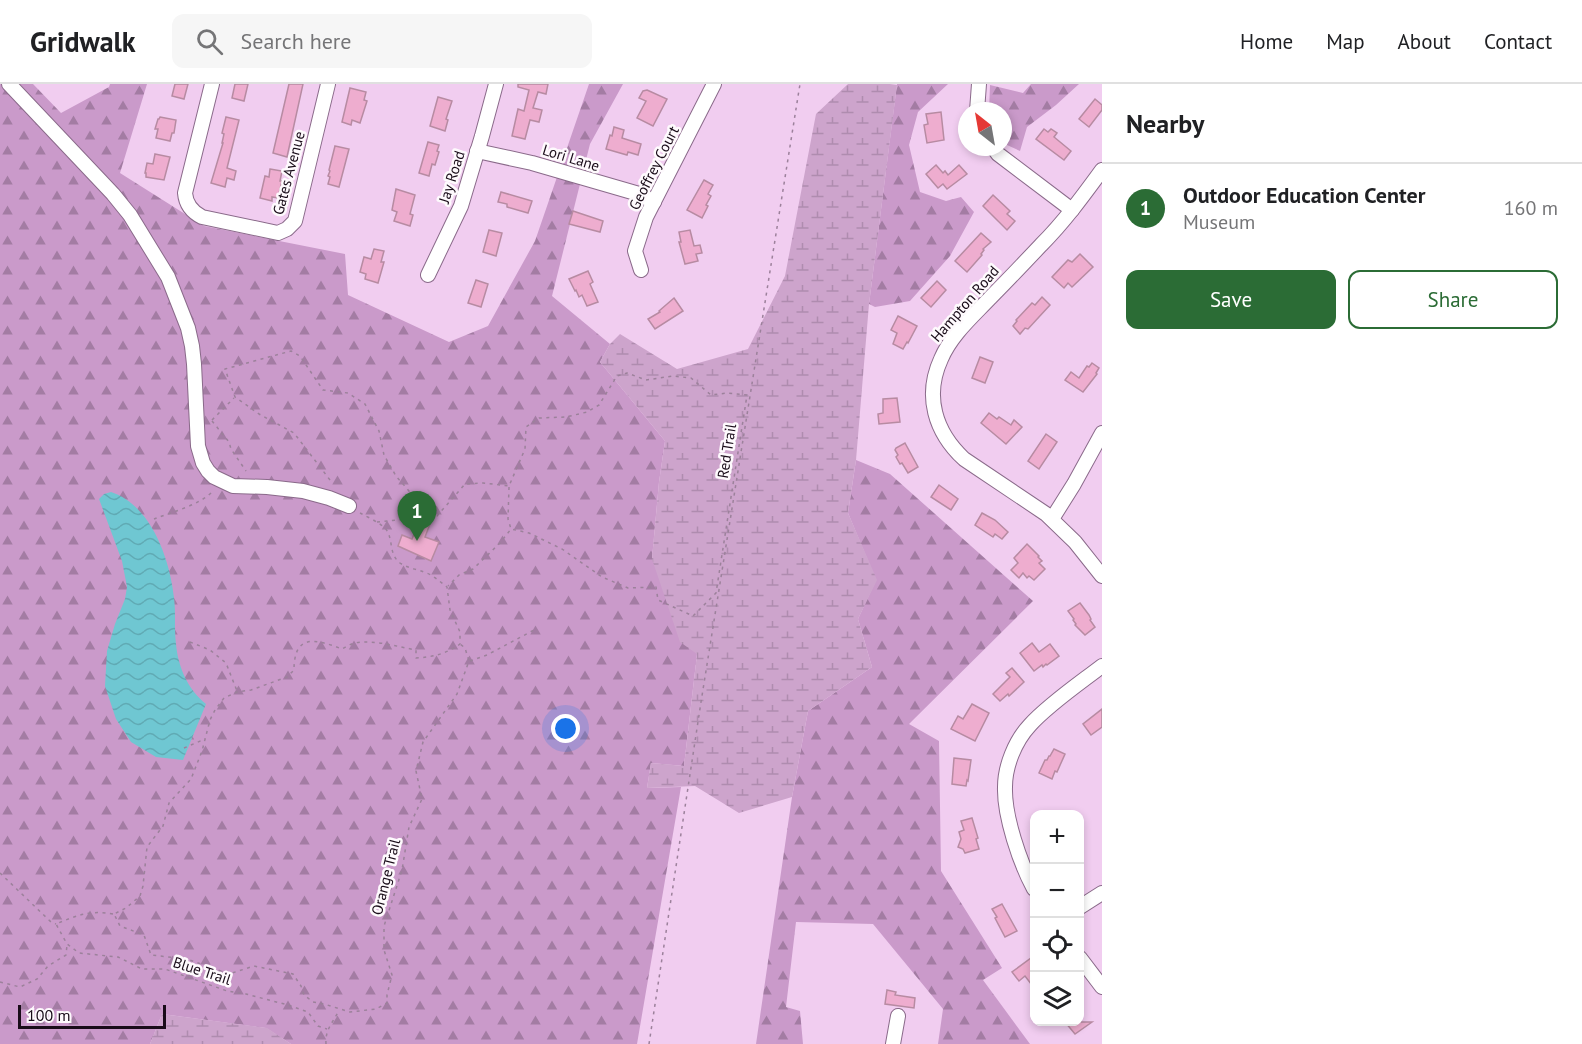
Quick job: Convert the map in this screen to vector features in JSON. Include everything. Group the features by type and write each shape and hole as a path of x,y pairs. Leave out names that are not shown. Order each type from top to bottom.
{"street":[{"path":"9,84 113,194 130,215 168,277 188,328 192,346 197,436 200,454 208,471 222,482 233,486 303,491 349,506"},
{"name":"Gates Avenue","path":"212,84 185,193 186,200 192,211 202,217 273,233 283,232 295,221 328,84"},
{"name":"Jay Road","path":"428,275 457,214 495,84"},
{"name":"Geoffrey Court","path":"641,270 635,252 644,224 714,84"},
{"path":"978,102 979,84"},
{"name":"Lori Lane","path":"477,151 504,156 639,194 654,202"},
{"path":"1001,156 1072,210"},
{"name":"Hampton Road","path":"1102,170 1047,240 968,322 949,345 941,357 935,374 933,391 936,419 947,441 955,450 964,459 1052,519 1075,542 1102,576"},
{"path":"1052,519 1102,433"},
{"path":"1030,877 1017,846 1010,821 1005,788 1007,769 1029,725 1102,666"},
{"path":"1084,904 1102,893"},
{"path":"1084,963 1102,987"},
{"path":"893,1044 898,1016"}],"path":[{"path":"649,1044 800,84"},
{"path":"330,480 294,433 259,414 235,397 225,369 291,351 300,356 323,390 348,393 365,404 379,432 384,455 396,477 409,491 422,518"},
{"name":"Red Trail","path":"509,486 525,449 526,427 539,418 566,417 587,412 599,405 617,376 627,373 646,380 673,376 691,378 711,395 727,393 747,395 716,593 693,616 658,600 656,587 628,588 602,577 562,549 529,533 511,529"},
{"path":"235,397 212,421 230,442 231,449 246,471"},
{"path":"154,519 209,496 222,482"},
{"path":"376,522 437,516 465,484 483,483 509,486 508,519 511,529 473,569 459,575 447,587"},
{"path":"349,506 385,528 394,556 399,562 430,575 447,587 450,610 460,632 460,644"},
{"path":"460,644 465,648 469,661 487,655 534,630"},
{"path":"56,924 96,911 114,914 126,908 140,896 147,847 163,826 170,804 191,779 202,751 210,720 225,698 286,677 294,670 297,650 303,644 313,640 342,649 355,643 387,644 416,650 416,658 433,657 450,652 460,644"},
{"path":"190,642 210,650 226,663 237,692"},
{"name":"Orange Trail","path":"114,914 120,926 144,935 152,955 188,959 228,974 254,966 292,974 301,986 304,995 313,1002 350,1012 376,1009 387,1004 392,975 384,951 384,926 402,870 409,827 422,799 416,771 423,742 457,694 469,661"},
{"path":"184,748 205,739"},
{"path":"0,873 51,922 56,924 67,944 66,955 48,966 37,979 20,987 0,982"},
{"name":"Blue Trail","path":"67,944 79,953 118,957 142,969 165,969 227,991 288,1005 308,1012 318,1026 327,1029"},
{"path":"326,1044 327,1029 339,1008"}],"green space":[{"path":"0,84 33,84 61,113 109,87 110,84 147,84 120,173 204,226 345,254 348,295 449,342 488,326 535,241 589,84 623,84 590,144 552,296 610,344 600,362 665,441 652,559 697,654 684,766 651,763 647,788 681,787 637,1044 291,1044 266,1028 162,1014 150,1044 0,1044"},
{"path":"848,84 897,85 869,304 856,460 848,513 877,580 858,619 872,667 808,711 792,797 739,813 695,786 647,788 651,763 684,766 697,654 680,642 652,559 665,441 600,362 610,344 620,334 677,369 748,349 785,276 816,114"},
{"path":"897,84 948,84 918,112 909,145 920,192 946,201 961,197 974,212 950,256 910,301 875,307 869,304"},
{"path":"1031,84 1079,84 1027,127 1020,151 1012,147 1012,102 989,102 990,85 1023,93"},
{"path":"856,460 890,474 1033,601 909,724 939,741 941,871 1002,968 983,980 1030,1044 938,1044 943,1009 873,924 796,922 786,1007 800,1011 803,1044 756,1044 792,797 808,711 872,667 858,619 876,580 848,513"},
{"path":"162,1014 267,1028 291,1044 150,1044"}],"water":[{"path":"111,492 125,499 137,509 156,535 172,583 175,604 175,638 179,661 189,685 206,704 183,760 156,757 131,742 116,719 105,686 107,651 127,587 122,561 99,499"}],"building":[{"path":"175,84 188,84 184,99 172,96"},
{"path":"235,84 248,84 244,101 232,98"},
{"path":"289,84 303,84 287,157 273,153"},
{"path":"518,84 548,84 546,94 538,92 533,108 542,110 539,122 530,120 525,139 512,136 518,109 524,111 529,90 518,87"},
{"path":"350,88 366,92 364,100 367,101 360,123 352,120 351,125 342,122"},
{"path":"647,90 667,99 653,126 637,118 646,101 639,98 643,91"},
{"path":"438,97 452,101 445,131 430,126"},
{"path":"1095,99 1102,105 1102,110 1089,127 1079,119"},
{"path":"941,112 944,140 927,143 924,125 928,124 926,114"},
{"path":"160,117 176,120 170,141 156,138 158,129 155,129"},
{"path":"226,117 239,120 227,168 236,171 234,180 227,178 225,187 211,183 223,143 224,134 222,133"},
{"path":"614,127 624,130 622,138 641,144 638,155 628,152 627,155 606,149"},
{"path":"1044,129 1048,132 1051,129 1057,133 1054,137 1071,151 1064,160 1036,139"},
{"path":"428,142 439,145 435,165 432,164 429,176 419,173"},
{"path":"335,146 349,149 339,187 328,184"},
{"path":"155,154 170,157 164,180 146,177 147,163 153,164"},
{"path":"936,165 948,175 959,165 967,174 947,189 943,184 938,188 926,174"},
{"path":"270,169 282,171 278,198 272,197 272,201 260,198 265,176 269,177"},
{"path":"704,180 713,185 708,194 711,196 706,205 708,206 702,218 687,210"},
{"path":"396,189 415,195 410,214 413,215 410,226 394,221 397,212 392,210"},
{"path":"501,192 532,201 528,213 498,202"},
{"path":"993,195 1010,211 1007,214 1015,221 1007,230 983,206"},
{"path":"573,211 603,221 600,232 569,224"},
{"path":"489,230 502,233 496,256 483,252"},
{"path":"690,230 694,246 700,245 702,253 696,254 698,261 685,264 679,242 681,242 679,232"},
{"path":"981,233 991,242 983,249 982,255 967,272 955,261"},
{"path":"374,249 384,251 381,262 384,262 378,283 365,279 366,274 360,272 364,257 371,259"},
{"path":"1080,254 1093,267 1072,287 1068,283 1064,288 1052,277 1068,260 1072,262"},
{"path":"588,271 593,282 590,284 598,302 587,306 582,295 579,297 569,279"},
{"path":"476,280 488,284 481,307 468,303"},
{"path":"937,281 946,290 931,307 921,298"},
{"path":"1042,297 1050,305 1028,329 1025,328 1020,334 1013,326 1016,320 1032,303 1035,305"},
{"path":"674,298 683,311 655,329 648,319 660,312"},
{"path":"898,316 917,326 903,349 893,344 897,333 891,330"},
{"path":"980,357 993,362 985,383 972,378"},
{"path":"1092,363 1099,368 1083,392 1065,380 1071,372 1079,378 1087,366 1089,367"},
{"path":"897,398 900,422 879,424 878,414 883,413 883,399"},
{"path":"989,413 1011,425 1014,420 1022,427 1006,444 981,423"},
{"path":"1046,434 1057,442 1039,469 1028,461"},
{"path":"905,443 918,467 908,473 896,457 898,455 895,450"},
{"path":"939,485 958,499 951,510 931,497"},
{"path":"982,513 995,520 1008,532 1002,539 995,534 993,537 975,525"},
{"path":"420,520 430,524 425,537 439,542 431,561 398,546 402,535 412,539"},
{"path":"1027,544 1039,556 1042,561 1039,563 1045,569 1034,580 1029,576 1027,578 1023,573 1019,578 1011,570 1018,563 1014,558"},
{"path":"1080,603 1095,627 1085,635 1075,625 1068,611"},
{"path":"1032,643 1039,652 1050,644 1059,656 1034,671 1020,653"},
{"path":"1012,668 1024,682 1000,701 993,694 1010,677 1006,673"},
{"path":"972,704 989,713 975,741 951,729 958,716 963,719"},
{"path":"1102,709 1102,727 1091,735 1083,724"},
{"path":"1054,749 1065,754 1052,779 1039,773 1045,760"},
{"path":"954,758 971,760 966,786 952,784"},
{"path":"972,818 979,849 965,853 958,847 961,839 959,832 964,830 961,821"},
{"path":"1002,904 1017,931 1005,937 992,909"},
{"path":"1030,959 1030,982 1025,976 1019,981 1012,972"},
{"path":"887,990 896,992 895,995 915,998 914,1008 885,1004"},
{"path":"1084,1022 1092,1022 1075,1034 1068,1026 1084,1026"}],"place":[{"name":"Outdoor Education Center","path":"417,541"}]}
